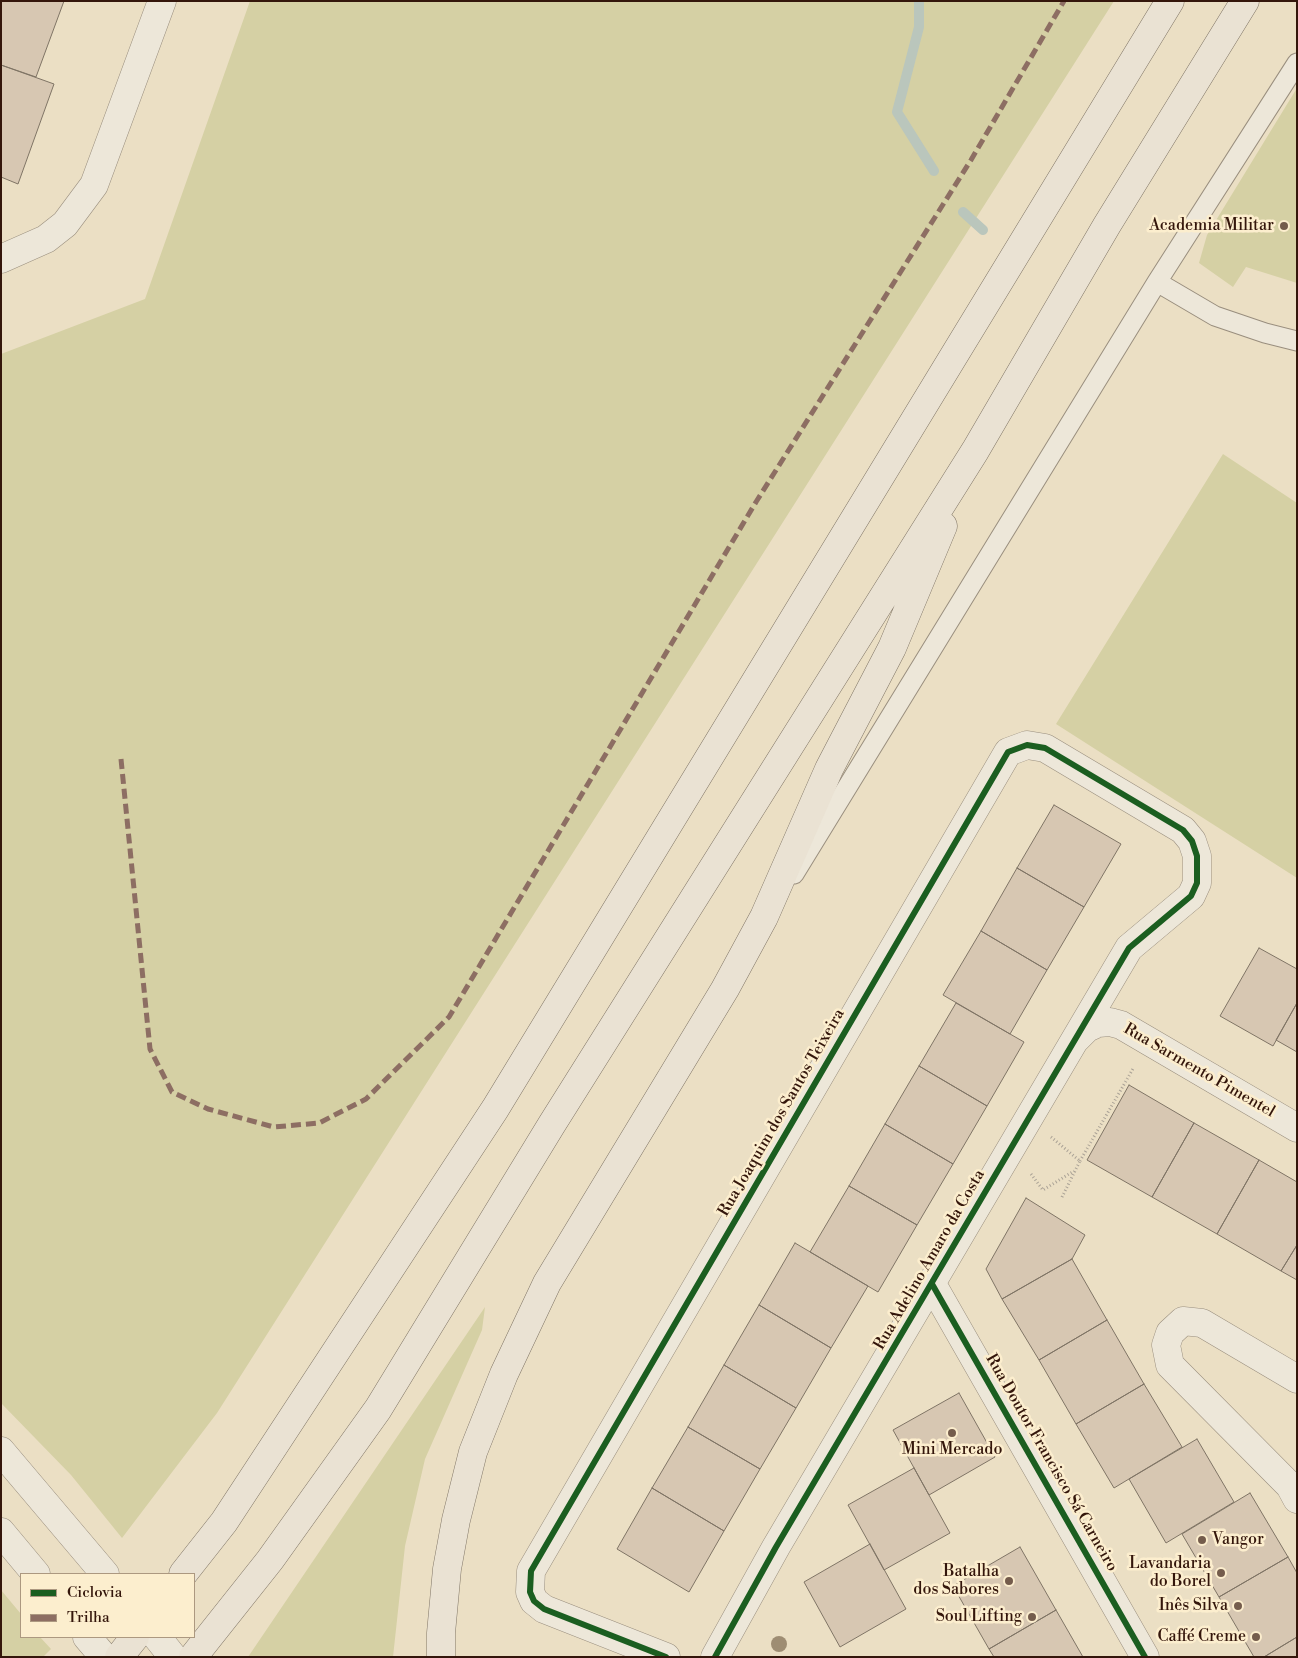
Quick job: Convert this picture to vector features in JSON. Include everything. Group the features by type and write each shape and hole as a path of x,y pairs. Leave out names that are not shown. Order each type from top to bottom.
{"highway":[{"path":"184,1573 224,1522 495,1109 1170,1"},
{"path":"193,1657 270,1560 378,1408 557,1115 975,450 1108,225 1245,1"},
{"path":"441,1657 447,1569 456,1520 473,1452 504,1374 547,1283 720,997 764,917 829,768 892,648 975,450"},
{"path":"119,1657 133,1638"}],"street":[{"path":"1,259 46,239 65,224 94,186 162,1"},
{"name":"Rua Joaquim dos Santos Teixeira","path":"666,1657 544,1609 534,1601 530,1592 531,1571 1008,752 1027,745 1045,748 1182,830 1192,841 1197,856 1197,883 1191,896"},
{"name":"Rua Adelino Amaro da Costa","path":"715,1657 776,1547 1128,948 1191,896"},
{"name":"Rua Sarmento Pimentel","path":"1075,1040 1087,1028 1098,1023 1110,1022 1149,1040 1297,1128"},
{"name":"Rua Doutor Francisco Sá Carneiro","path":"932,1284 1145,1657"},
{"path":"1295,1491 1170,1365 1166,1345 1170,1333 1183,1321 1202,1324 1297,1379"},
{"path":"1,1451 104,1573"},
{"path":"8,1540 35,1573"},
{"path":"88,1638 104,1657"},
{"path":"158,1638 174,1657"}],"lane":[{"path":"764,917 795,874 1157,282 1297,64"},
{"path":"1157,282 1215,316 1265,333 1297,340"}],"path":[{"path":"1061,1199 1074,1171 1149,1040"},
{"path":"1049,1135 1080,1161"},
{"path":"1026,1168 1043,1190 1074,1171"}],"shaded area":[{"path":"250,1 1114,1 217,1413 122,1538 71,1475 1,1403 1,354 145,299"},
{"path":"1297,88 1297,283 1246,267 1233,287 1199,263 1207,235"},
{"path":"1223,454 1297,503 1297,878 1056,724"},
{"path":"485,1307 482,1330 425,1459 405,1546 393,1657 248,1657"},
{"path":"1,1590 20,1613 20,1638 41,1638 51,1649 43,1657 1,1657"}],"building":[{"path":"1,1 64,1 36,77 1,65"},
{"path":"1,65 54,84 18,184 1,177"},
{"path":"1054,805 1121,844 1084,907 1017,868"},
{"path":"1017,868 1084,907 1047,970 981,931"},
{"path":"981,931 1047,970 1010,1034 943,995"},
{"path":"1259,948 1297,969 1297,1003 1273,1046 1220,1016"},
{"path":"956,1003 1024,1042 987,1106 919,1066"},
{"path":"1297,1003 1297,1052 1276,1040"},
{"path":"919,1066 987,1106 953,1164 885,1124"},
{"path":"1129,1085 1194,1123 1152,1197 1087,1160"},
{"path":"1194,1123 1259,1160 1217,1234 1152,1197"},
{"path":"885,1124 953,1164 917,1225 849,1186"},
{"path":"1259,1160 1297,1182 1297,1245 1281,1271 1217,1234"},
{"path":"849,1186 917,1225 878,1292 810,1252"},
{"path":"1026,1198 1085,1235 1072,1259 1002,1299 986,1269"},
{"path":"795,1243 868,1286 831,1348 759,1305"},
{"path":"1297,1245 1297,1280 1281,1271"},
{"path":"1072,1259 1107,1320 1039,1360 1002,1299"},
{"path":"759,1305 831,1348 796,1408 724,1365"},
{"path":"1107,1320 1144,1384 1076,1424 1039,1360"},
{"path":"724,1365 796,1408 760,1469 688,1427"},
{"path":"1144,1384 1182,1447 1114,1488 1076,1424"},
{"path":"959,1393 995,1457 929,1495 893,1430"},
{"path":"688,1427 760,1469 724,1531 652,1488"},
{"path":"1197,1439 1234,1502 1166,1543 1129,1479"},
{"path":"914,1468 950,1533 884,1570 848,1505"},
{"path":"652,1488 724,1531 689,1592 617,1549"},
{"path":"1250,1493 1288,1557 1219,1597 1182,1534"},
{"path":"870,1544 906,1609 840,1647 804,1582"},
{"path":"1020,1547 1056,1610 989,1649 953,1586"},
{"path":"1288,1557 1297,1573 1297,1637 1264,1657 1254,1657 1219,1597"},
{"path":"1056,1610 1083,1657 994,1657 989,1649"},
{"path":"1297,1637 1297,1657 1264,1657"}],"waterway":[{"path":"919,1 919,27 897,112 934,171"},
{"path":"963,212 983,230"}],"marked path":[{"path":"121,759 150,1049 172,1092 208,1109 274,1127 319,1123 366,1099 449,1017 756,502 971,160 1064,1"}],"cycle path":[{"path":"666,1657 544,1609 534,1601 530,1592 531,1571 1008,752 1027,745 1045,748 1183,830 1192,841 1197,856 1197,883 1191,896 1129,948 776,1547 715,1657"},
{"path":"932,1284 1145,1657"}],"place":[{"name":"Academia Militar","path":"1284,226"},
{"name":"Mini Mercado","path":"952,1433"},
{"name":"Vangor","path":"1202,1540"},
{"name":"Lavandaria do Borel","path":"1221,1573"},
{"name":"Batalha dos Sabores","path":"1009,1581"},
{"name":"Inês Silva","path":"1238,1606"},
{"name":"Soul Lifting","path":"1032,1617"},
{"name":"Caffé Creme","path":"1256,1637"}]}
